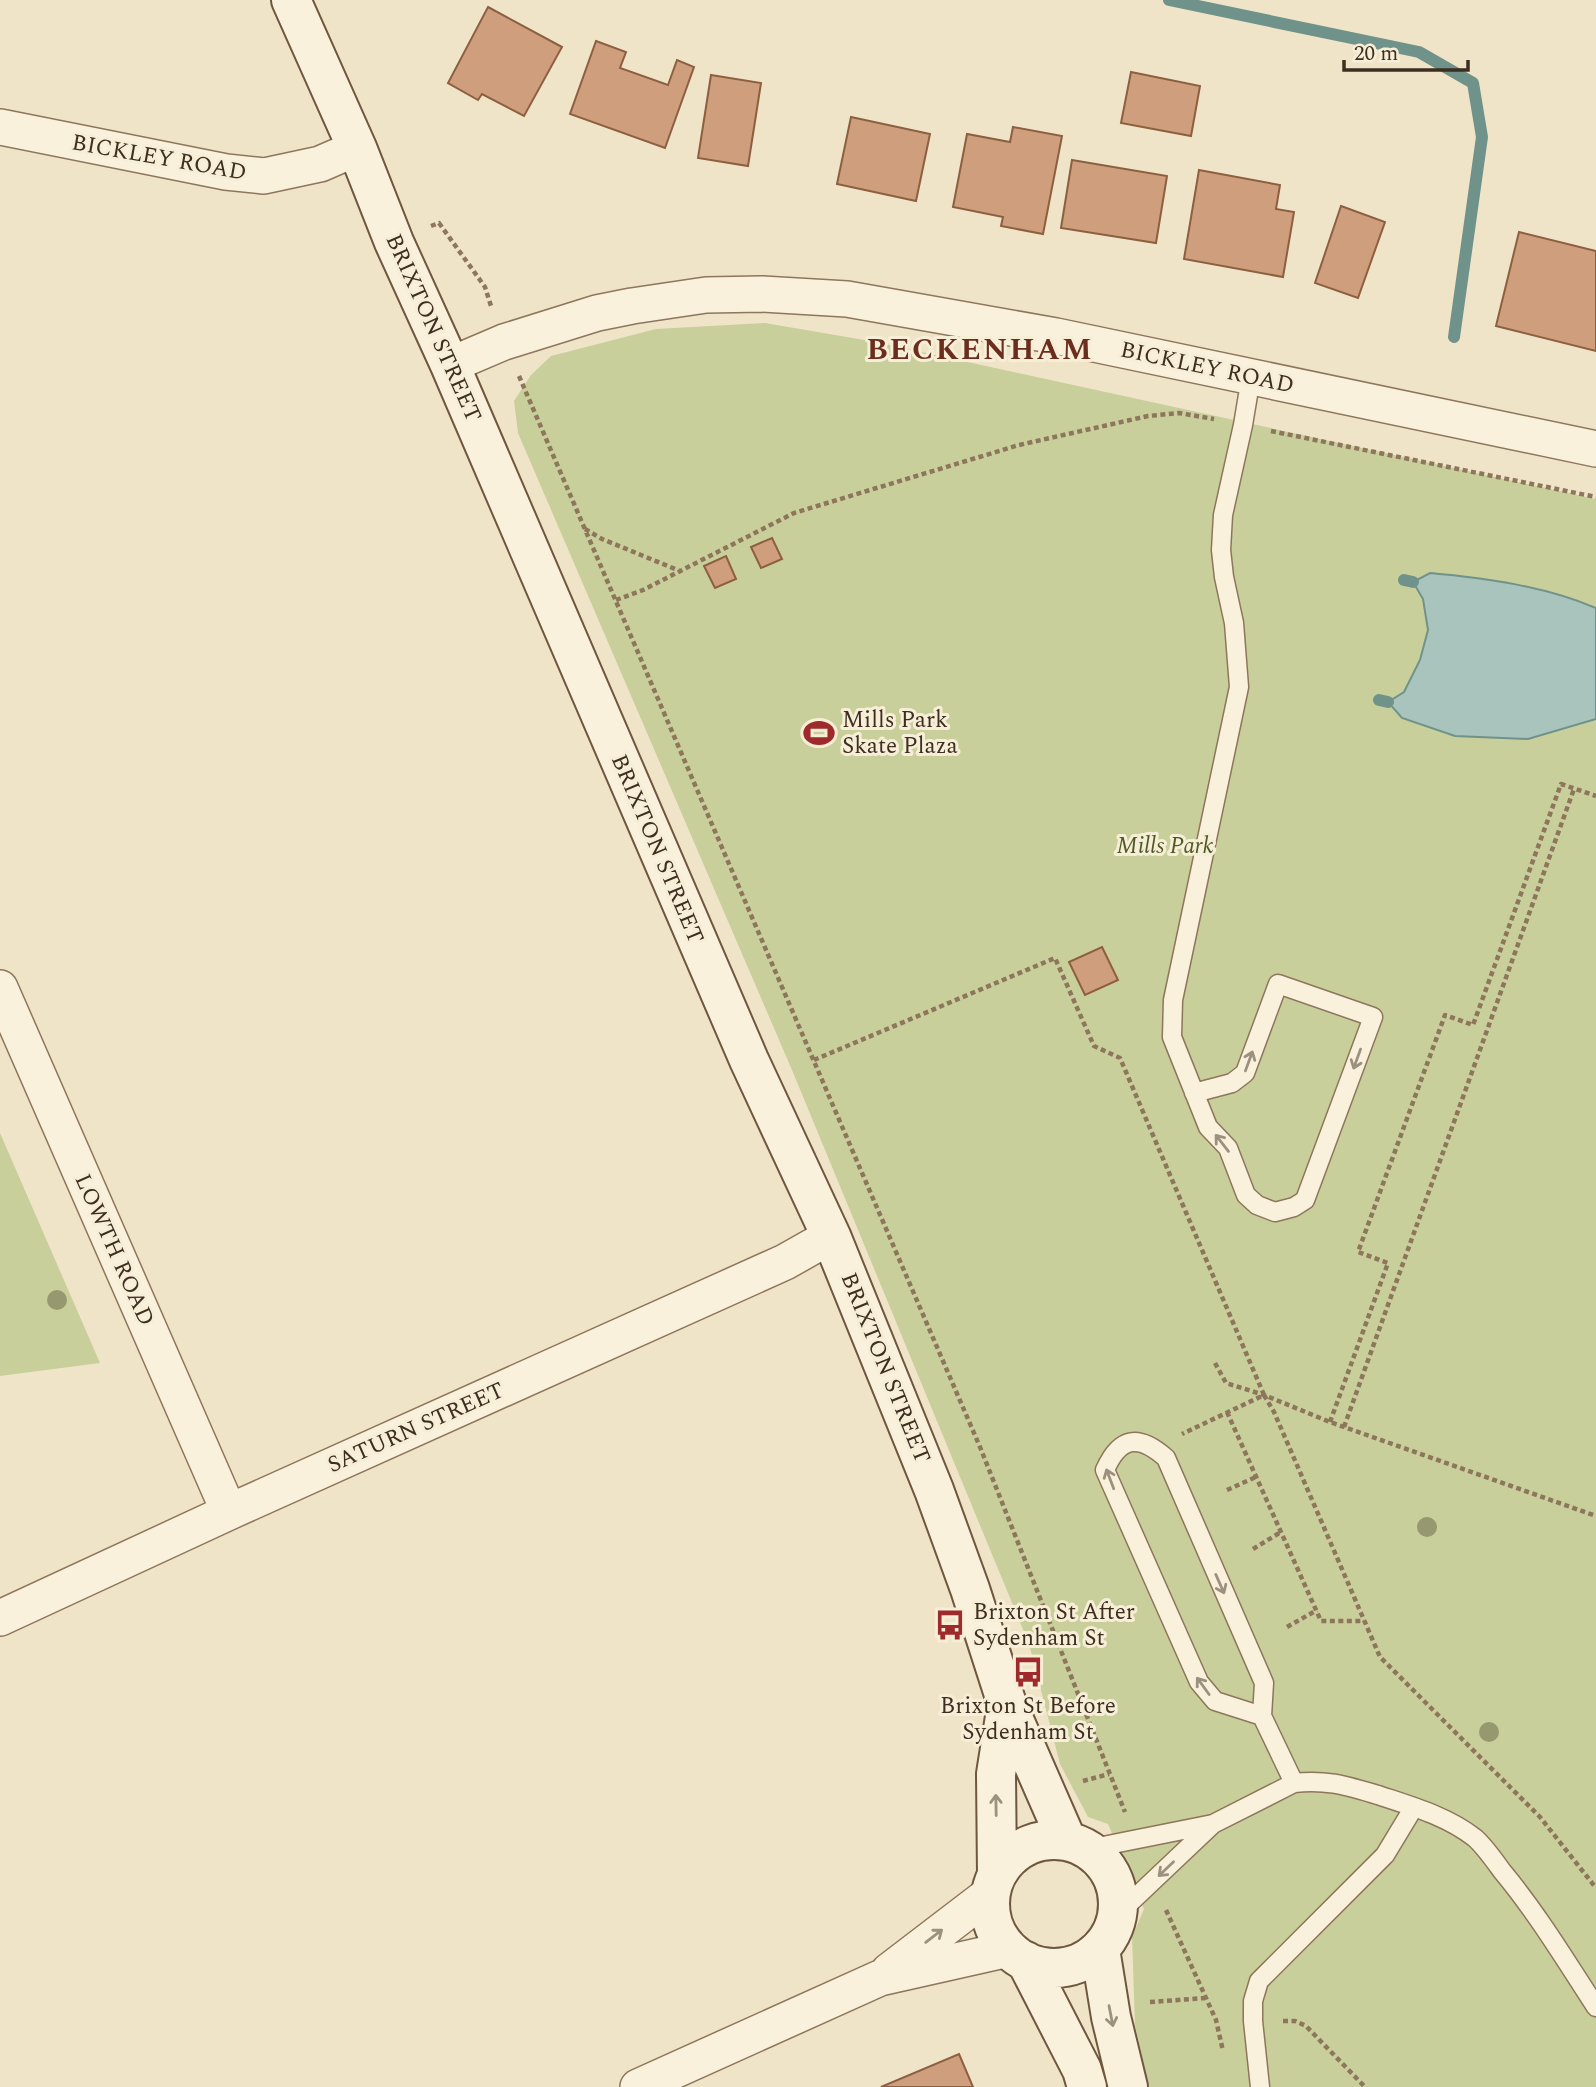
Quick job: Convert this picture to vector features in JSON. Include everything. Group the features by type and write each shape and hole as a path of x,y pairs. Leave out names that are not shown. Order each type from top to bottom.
{"main road":[{"name":"BRIXTON STREET","path":"291,0 749,1060 831,1236 934,1490 970,1589 1007,1704 1077,1845 1102,1862 1112,1877 1118,1895 1118,1914"},
{"name":"BRIXTON STREET","path":"1007,1704 996,1774 991,1913 997,1932 1017,1955 1082,2070 1087,2087"},
{"path":"994,1883 1010,1857 1027,1846 1047,1840 1077,1845"},
{"path":"1017,1955 1045,1967 1065,1967 1084,1961 1100,1949 1112,1933 1118,1914"},
{"path":"1100,1949 1111,2017 1128,2087"}],"street":[{"name":"BICKLEY ROAD","path":"0,127 226,172 264,176 320,164 357,148"},
{"name":"BICKLEY ROAD","path":"450,365 504,342 597,313 706,295 762,294 847,299 1056,336 1596,449"},
{"name":"LOWTH ROAD","path":"0,988 229,1512"},
{"name":"SATURN STREET","path":"0,1618 785,1262 831,1236"},
{"path":"880,1978 994,1883"},
{"path":"638,2087 880,1978 1017,1955"}],"lane":[{"path":"1194,1093 1232,1083 1245,1073 1278,984 1373,1017 1305,1200 1294,1207 1275,1212 1257,1206 1246,1195 1227,1148 1208,1127 1194,1093 1172,1037 1171,1025 1173,1000 1239,687 1234,624 1221,550 1223,515 1251,377"},
{"path":"1262,1716 1215,1701 1199,1682 1105,1469 1112,1455 1122,1445 1134,1441 1145,1444 1166,1458 1264,1683 1262,1716 1294,1783"},
{"path":"1118,1914 1213,1824 1294,1783 1333,1782 1414,1807 1450,1822 1476,1839 1525,1898 1596,2007"},
{"path":"1260,2087 1253,2001 1259,1981 1385,1854 1414,1807"},
{"path":"1077,1845 1213,1824"}],"path":[{"path":"439,223 485,287 493,312"},
{"path":"522,382 980,1447 1129,1823"},
{"path":"616,600 681,571 794,513 1019,445 1148,416 1179,413 1220,421"},
{"path":"1260,428 1596,497"},
{"path":"585,529 681,571"},
{"path":"1330,1422 1388,1263 1358,1252 1445,1015 1473,1025 1561,783 1596,796"},
{"path":"1344,1427 1574,788"},
{"path":"814,1060 1055,958 1094,1046 1120,1058 1380,1657 1540,1817 1596,1888"},
{"path":"1036,966 1038,972"},
{"path":"1215,1363 1226,1383 1596,1516"},
{"path":"1173,1438 1264,1395"},
{"path":"1227,1412 1321,1621 1364,1621"},
{"path":"1227,1490 1256,1477"},
{"path":"1253,1549 1281,1532"},
{"path":"1287,1627 1317,1610"},
{"path":"1077,1783 1109,1773"},
{"path":"1161,1899 1216,2020 1224,2060"},
{"path":"1216,2020 1295,2021 1306,2026 1365,2087"}],"green space":[{"name":"Mills Park","path":"765,323 876,342 1596,499 1596,2087 1149,2087 1135,2025 1132,1937 1144,1909 1108,1824 1088,1817 1060,1764 1029,1644 792,1070 518,433 514,401 531,375 551,356 656,329"},
{"path":"0,1133 100,1363 0,1376"}],"water":[{"path":"1430,573 1514,584 1556,594 1596,608 1596,719 1528,739 1455,736 1402,718 1388,702 1404,692 1420,660 1428,630 1423,599 1413,582"}],"building":[{"path":"488,7 562,47 524,116 482,94 478,100 448,83"},
{"path":"596,41 626,52 620,68 668,85 677,60 694,67 665,148 570,114"},
{"path":"1131,72 1200,86 1191,136 1121,123"},
{"path":"711,75 761,83 748,166 698,158"},
{"path":"851,117 930,134 916,201 837,184"},
{"path":"1013,127 1062,136 1043,234 1001,226 1003,217 953,207 967,134 1010,142"},
{"path":"1072,160 1167,176 1156,243 1061,228"},
{"path":"1199,170 1280,185 1276,209 1294,212 1283,277 1184,259"},
{"path":"1341,206 1385,222 1358,298 1315,283"},
{"path":"1519,232 1596,251 1596,351 1496,326"},
{"path":"772,538 782,559 761,568 751,547"},
{"path":"726,556 736,579 715,588 704,566"},
{"path":"1102,947 1118,980 1085,995 1069,962"},
{"path":"959,2054 973,2087 881,2087"}],"waterway":[{"path":"1169,0 1419,52 1473,83 1482,137 1454,337"},
{"path":"1404,580 1413,582"},
{"path":"1379,700 1388,702"}],"place":[{"name":"Mills Park Skate Plaza","path":"819,733"},
{"name":"Brixton St After Sydenham St","path":"950,1625"},
{"name":"Brixton St Before Sydenham St","path":"1028,1672"}],"district":[{"name":"BECKENHAM","path":"980,350"}]}
